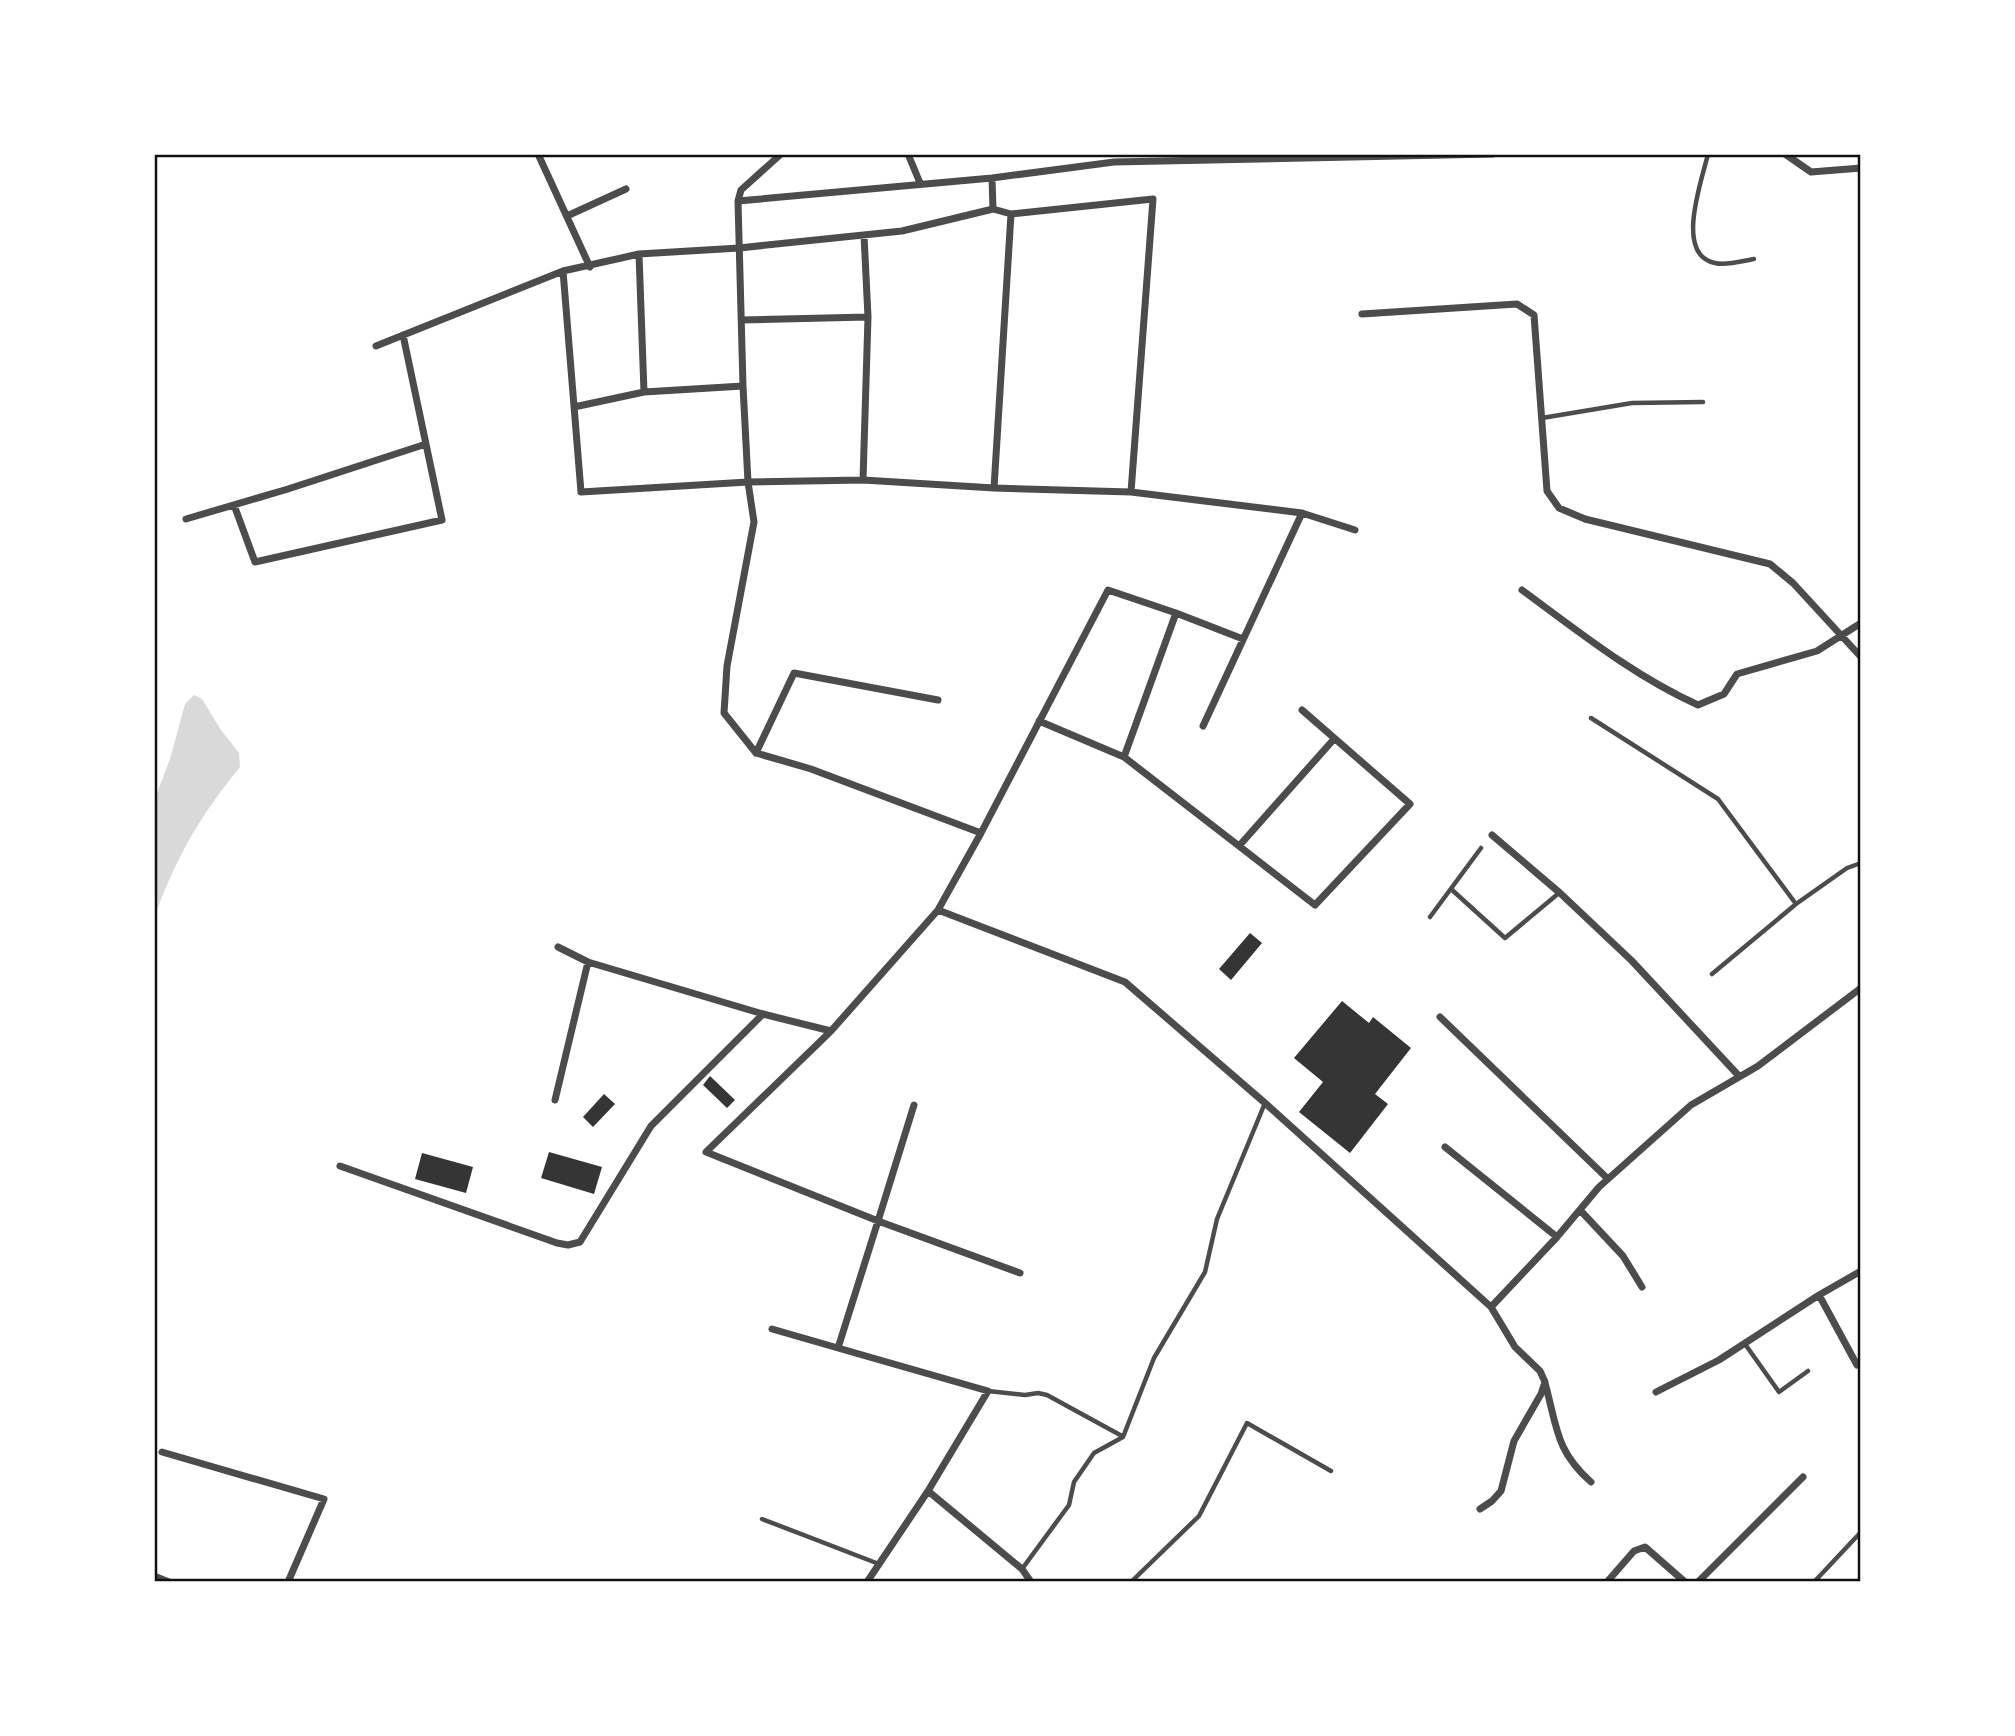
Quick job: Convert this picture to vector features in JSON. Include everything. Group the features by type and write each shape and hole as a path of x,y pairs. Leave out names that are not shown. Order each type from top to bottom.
{"street":[{"path":"538,154 590,267"},
{"path":"782,154 741,190 738,204 743,386 748,482 754,522 727,666 724,713 756,753 811,769 981,833"},
{"path":"908,154 920,183"},
{"path":"738,204 920,183 992,178 1113,158 1493,154"},
{"path":"1785,154 1811,172 1861,168"},
{"path":"992,178 993,209"},
{"path":"567,216 626,188"},
{"path":"376,346 563,271 639,254 902,231 993,209 1011,214 1153,199 1131,492"},
{"path":"994,488 1011,214"},
{"path":"863,480 868,317 864,235"},
{"path":"639,254 644,392"},
{"path":"563,271 581,492 748,482 863,480 994,488 1131,492 1302,513 1355,530"},
{"path":"1362,314 1517,304 1534,315 1547,491 1559,508 1585,519 1770,564 1793,583 1861,657"},
{"path":"742,320 868,317"},
{"path":"234,505 255,562 442,520 403,335"},
{"path":"574,407 644,392 743,386"},
{"path":"186,519 426,444"},
{"path":"1203,726 1302,513"},
{"path":"1020,1273 878,1221 706,1152 831,1031 938,910 1108,590 1176,612 1243,639"},
{"path":"1522,590 1610,656 1664,689 1698,705 1724,694 1737,674 1817,651 1861,623"},
{"path":"1124,757 1176,612"},
{"path":"756,753 794,673 938,701"},
{"path":"1039,721 1124,757 1315,905 1410,804 1302,710"},
{"path":"1239,846 1334,740"},
{"path":"1492,835 1560,893 1632,961 1739,1076"},
{"path":"938,910 1125,982 1265,1103 1491,1307 1515,1347 1540,1371 1566,1455 1574,1468 1591,1482"},
{"path":"558,947 588,962 763,1014 831,1031"},
{"path":"555,1100 588,962"},
{"path":"1491,1307 1608,1179 1691,1105 1758,1066 1861,988"},
{"path":"341,1166 557,1244 580,1242 651,1126 763,1014"},
{"path":"1440,1017 1608,1179"},
{"path":"838,1348 914,1105"},
{"path":"1445,1147 1557,1237"},
{"path":"1580,1210 1623,1256 1642,1287"},
{"path":"1656,1392 1719,1360 1861,1271"},
{"path":"1819,1295 1857,1366"},
{"path":"772,1329 988,1391 928,1491 867,1582"},
{"path":"1480,1509 1492,1501 1501,1490 1514,1441 1545,1382"},
{"path":"162,1452 324,1499 288,1582"},
{"path":"1698,1582 1803,1477"},
{"path":"928,1491 1022,1569 1031,1582"},
{"path":"1607,1582 1634,1551 1645,1547 1685,1582"},
{"path":"154,1576 169,1582"}],"lane":[{"path":"1708,154 1693,218 1693,240 1706,260 1717,264 1754,259"},
{"path":"1541,418 1632,403 1703,402"},
{"path":"1591,718 1718,799 1796,904"},
{"path":"1430,917 1481,848"},
{"path":"1712,974 1796,904 1847,867 1861,863"},
{"path":"1451,889 1505,938 1560,893"},
{"path":"1022,1569 1069,1505 1074,1482 1094,1452 1123,1437 1154,1358 1205,1272 1217,1219 1265,1103"},
{"path":"1745,1343 1779,1392 1808,1371"},
{"path":"988,1391 1025,1395 1038,1392 1047,1395 1123,1437"},
{"path":"1131,1582 1199,1517 1247,1423 1331,1471"},
{"path":"762,1519 879,1564"},
{"path":"1814,1582 1861,1532"}],"shaded area":[{"path":"194,695 202,699 239,753 240,767 212,803 190,839 154,918 154,801 170,759 185,704"}],"building":[{"path":"1250,933 1262,943 1231,980 1219,969"},
{"path":"1342,1001 1369,1023 1373,1017 1411,1048 1375,1094 1388,1104 1350,1153 1299,1112 1323,1082 1294,1058"},
{"path":"710,1076 735,1100 727,1108 703,1085"},
{"path":"604,1094 615,1104 593,1127 583,1117"},
{"path":"549,1152 602,1167 594,1194 541,1178"},
{"path":"422,1153 473,1167 466,1193 415,1179"}]}
